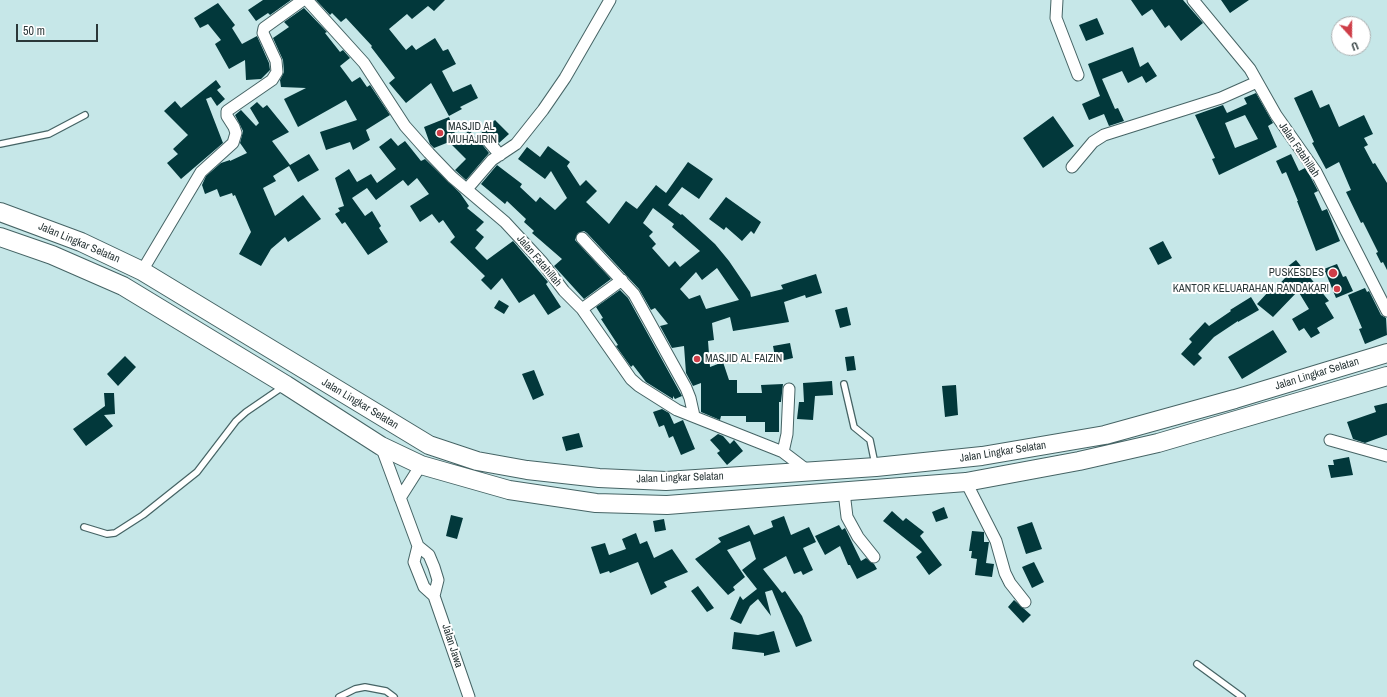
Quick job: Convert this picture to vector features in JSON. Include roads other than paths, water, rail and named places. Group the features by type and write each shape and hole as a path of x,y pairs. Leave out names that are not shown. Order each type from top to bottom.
{"highway":[{"name":"Jalan Lingkar Selatan","path":"0,212 81,242 142,271 429,445 477,461 527,470 599,478 666,481 876,466 982,456 1105,435 1235,399 1387,353"},
{"name":"Jalan Lingkar Selatan","path":"0,237 52,255 123,286 286,385 381,446 421,465 509,490 596,503 674,505 966,482 1094,458 1158,443 1387,376"},
{"path":"1235,399 1242,418"},
{"path":"475,481 477,461"}],"street":[{"path":"142,271 201,172 233,143 236,133 227,116 227,111 275,76 277,68 276,61 262,33 264,28 303,0"},
{"name":"Jalan Fatahillah","path":"307,0 364,63 405,126 446,171 510,227 542,262 564,291 582,309 631,379 639,386 673,408 783,452 808,471"},
{"path":"467,189 492,160 516,144 543,110 565,78 610,0"},
{"path":"1057,0 1056,18 1078,76"},
{"name":"Jalan Fatahillah","path":"1193,0 1238,52 1276,115 1316,172 1387,311"},
{"path":"1072,167 1093,142 1104,136 1214,101 1257,82"},
{"path":"488,141 500,155"},
{"path":"582,238 634,294 672,361 690,398 694,416"},
{"path":"582,309 622,280"},
{"path":"783,452 787,434 789,389"},
{"path":"1330,440 1387,456"},
{"name":"Jalan Jawa","path":"381,446 418,546 429,555 434,567 438,580 434,596"},
{"path":"400,498 421,465"},
{"path":"966,482 996,541 1005,573 1010,583 1025,602"},
{"path":"844,492 847,517 856,533 874,557"},
{"name":"Jalan Jawa","path":"418,546 414,562 424,587 434,596 469,697"}],"lane":[{"path":"0,144 49,134 85,115"},
{"path":"844,384 854,427 870,440 876,466"},
{"path":"84,527 107,534 115,533 139,518 197,472 236,421 246,412 286,385"},
{"path":"1197,664 1242,697"},
{"path":"339,697 355,689 365,687 386,691 394,697"}],"place":[{"name":"MASJID AL MUHAJIRIN","path":"440,133"},
{"name":"PUSKESDES","path":"1333,273"},
{"name":"KANTOR KELUARAHAN RANDAKARI","path":"1337,289"},
{"name":"MASJID AL FAIZIN","path":"697,359"}]}
